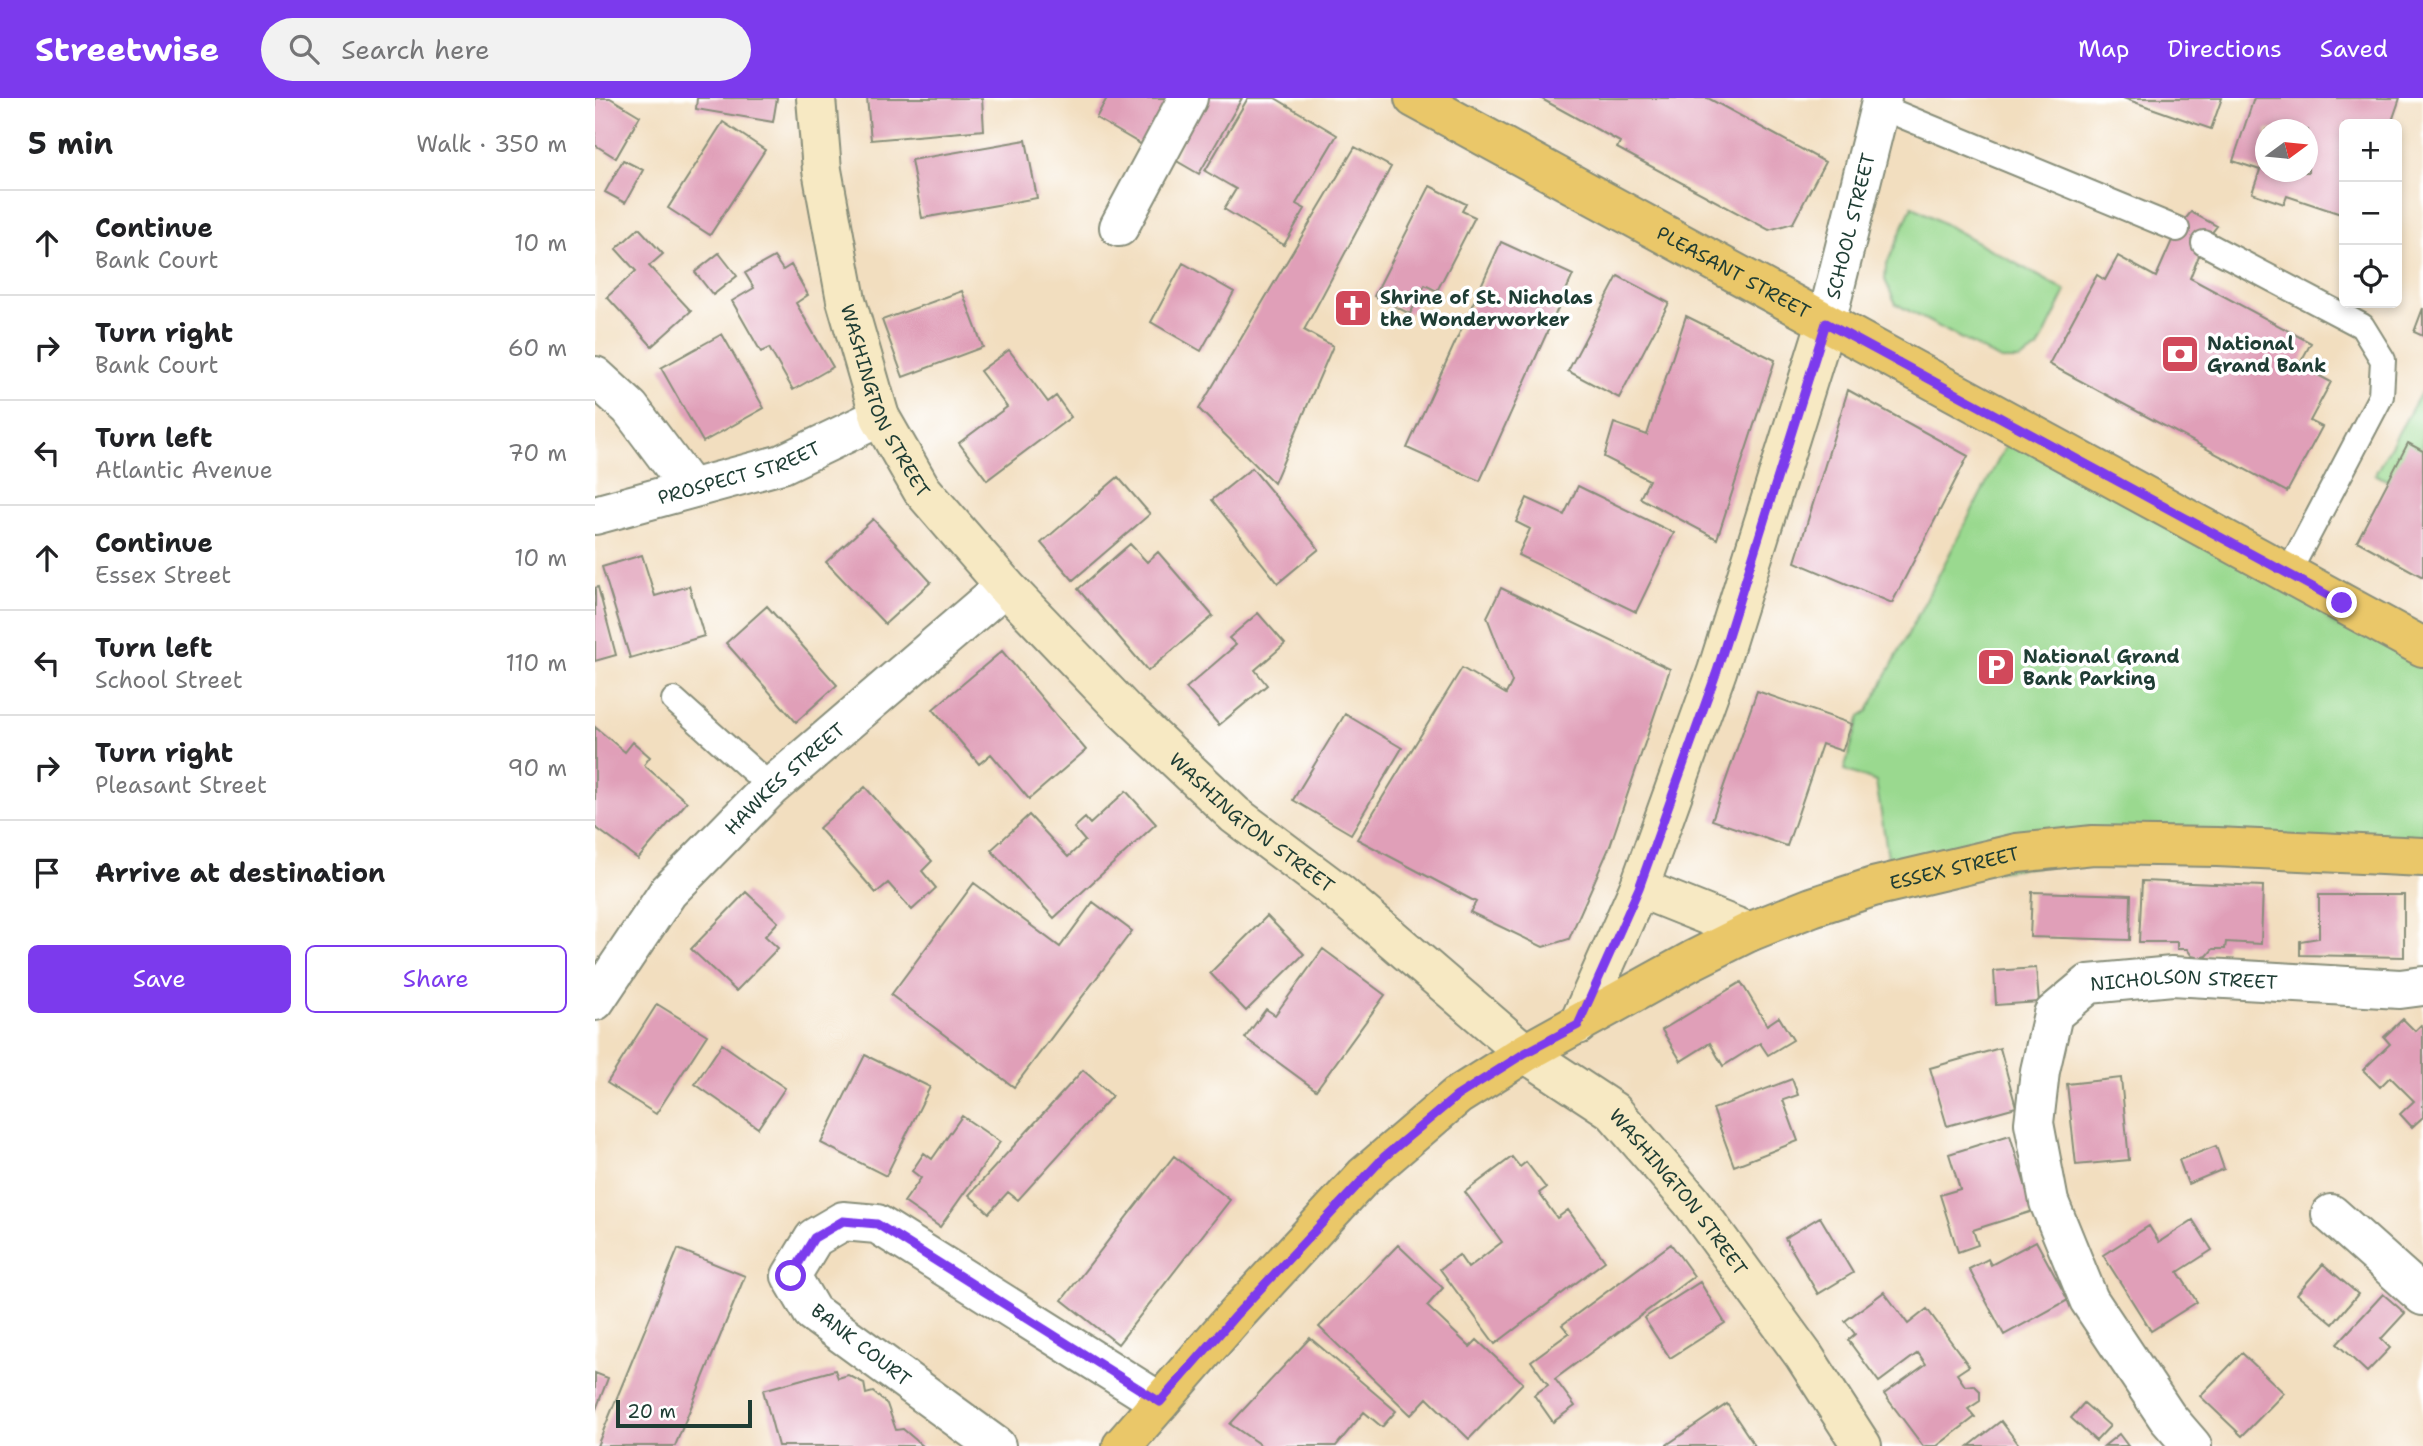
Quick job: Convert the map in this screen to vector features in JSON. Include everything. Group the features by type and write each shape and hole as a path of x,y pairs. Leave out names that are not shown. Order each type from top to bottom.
{"main road":[{"name":"WASHINGTON STREET","path":"816,98 823,170 846,300 880,417 922,490 1005,586 1125,711 1235,814 1339,892 1525,1053 1613,1111 1691,1200 1804,1356 1862,1446"},
{"name":"PLEASANT STREET","path":"1414,98 2423,647"},
{"name":"SCHOOL STREET","path":"1578,1025 1639,888 1729,634 1826,323"},
{"name":"ESSEX STREET","path":"1122,1446 1244,1306 1384,1157 1457,1096 1525,1053 1749,932 1873,887 2017,853 2093,845 2217,847 2423,857"},
{"path":"1639,888 1749,932"}],"street":[{"path":"1119,227 1188,98"},
{"name":"SCHOOL STREET","path":"1826,323 1882,102"},
{"path":"595,376 630,408 690,488"},
{"name":"PROSPECT STREET","path":"595,514 782,464 880,417"},
{"name":"HAWKES STREET","path":"595,1001 668,892 771,788 1005,586"},
{"name":"NICHOLSON STREET","path":"2192,1446 2167,1417 2089,1300 2049,1202 2034,1123 2040,1071 2053,1014 2089,984 2172,976 2400,989 2423,986"},
{"path":"2331,1214 2423,1296"},
{"name":"BANK COURT","path":"996,1446 812,1312 791,1276 814,1238 843,1221 877,1224 1160,1402"}],"lane":[{"path":"1882,102 2177,229"},
{"path":"2204,243 2362,326 2383,360 2381,396 2287,575"},
{"path":"674,700 771,788"}],"green space":[{"path":"1912,206 2066,291 2038,349 2019,360 2001,360 1896,304 1885,280 1886,266"},
{"path":"2423,389 2423,451 2388,481 2375,474"},
{"path":"2016,426 2423,647 2423,857 2217,847 1892,882 1876,782 1844,770 1860,716 1868,711"}],"building":[{"path":"595,98 610,98 640,116 616,158 595,145"},
{"path":"697,98 777,98 773,122 696,109"},
{"path":"867,98 982,98 984,130 871,140"},
{"path":"1107,98 1171,98 1144,146 1096,118"},
{"path":"1196,98 1242,98 1199,174 1175,160"},
{"path":"1248,98 1275,98 1337,135 1296,204 1305,209 1284,245 1224,209 1236,189 1205,171"},
{"path":"1540,98 1708,98 1825,162 1793,223 1769,230 1617,148 1620,142"},
{"path":"2123,98 2222,98 2211,129"},
{"path":"2254,98 2400,98 2393,119 2339,119 2339,213 2287,196 2284,204 2252,193 2256,182 2318,182 2318,119 2255,119 2255,168 2233,161"},
{"path":"723,122 765,150 710,235 668,208"},
{"path":"1026,140 1037,198 922,218 911,160"},
{"path":"1355,147 1391,167 1304,330 1333,346 1274,483 1199,409"},
{"path":"623,160 643,170 625,203 605,192"},
{"path":"1430,186 1466,204 1462,211 1475,217 1437,291 1425,285 1410,314 1374,296"},
{"name":"National Grand Bank","path":"2191,212 2217,226 2204,243 2190,278 2311,343 2299,365 2331,382 2310,421 2322,427 2287,492 2049,364 2097,275 2105,280 2118,256 2156,277 2177,229"},
{"path":"639,228 663,254 649,266 691,311 652,346 607,297 636,271 616,249"},
{"path":"1501,242 1573,275 1480,481 1407,448"},
{"path":"719,253 737,276 713,295 695,272"},
{"path":"774,257 783,270 791,265 808,295 796,303 833,367 793,390 769,348 761,352 732,301 754,288 745,273"},
{"path":"1183,263 1234,292 1201,351 1151,322"},
{"path":"1618,276 1669,303 1619,398 1568,371"},
{"path":"962,291 983,347 903,377 882,320"},
{"path":"2423,308 2423,336 2414,332"},
{"path":"1686,316 1775,360 1717,539 1640,498 1649,480 1604,457 1614,423 1647,435"},
{"path":"722,334 764,408 703,442 661,368"},
{"path":"1009,350 1048,402 1056,396 1071,417 987,480 959,443 1007,407 980,371"},
{"path":"1848,390 1968,456 1892,603 1795,562"},
{"path":"2408,443 2423,451 2423,577 2357,541"},
{"path":"1252,468 1319,549 1278,583 1212,500"},
{"path":"1118,477 1150,514 1073,580 1041,543"},
{"path":"1578,486 1674,533 1636,612 1518,555 1530,529 1516,522 1527,498 1564,515"},
{"path":"873,519 931,582 885,624 826,562"},
{"path":"1130,544 1147,562 1158,552 1213,616 1148,671 1078,589"},
{"path":"642,555 655,596 689,586 704,636 630,658 602,567"},
{"path":"598,587 616,655 595,661 595,588"},
{"path":"1501,588 1670,669 1610,846 1569,939 1543,947 1470,912 1476,902 1357,839 1462,668 1506,694 1512,682 1487,617"},
{"path":"767,606 837,685 796,722 726,643"},
{"path":"1258,613 1285,644 1255,670 1267,685 1219,725 1186,688 1236,645 1229,638"},
{"path":"1002,651 1086,750 1029,799 991,754 979,764 933,709"},
{"path":"1757,691 1852,724 1842,751 1822,744 1787,846 1712,820"},
{"path":"1345,714 1402,748 1351,834 1293,800"},
{"path":"595,727 625,752 633,742 650,757 644,765 687,802 638,859 595,827"},
{"path":"865,787 932,861 922,871 936,888 912,910 888,883 876,893 819,828"},
{"path":"1126,791 1156,824 1054,918 991,850 1029,815 1068,857 1085,841 1074,828 1085,818 1090,824"},
{"path":"2142,881 2263,886 2261,944 2226,942 2225,949 2213,949 2207,956 2200,958 2192,956 2187,949 2177,949 2177,942 2139,942"},
{"path":"974,883 1060,947 1093,902 1132,931 1014,1087 891,995"},
{"path":"746,892 778,922 765,936 778,948 736,991 691,949"},
{"path":"2032,892 2131,895 2130,940 2030,937"},
{"path":"2319,895 2404,895 2404,957 2300,955 2300,941 2319,938"},
{"path":"1267,916 1304,954 1246,1011 1210,973"},
{"path":"1323,949 1385,995 1316,1090 1245,1038 1266,1009 1275,1015"},
{"path":"2036,968 2039,1002 1996,1005 1994,971"},
{"path":"1741,982 1767,1025 1779,1017 1793,1040 1768,1055 1760,1043 1723,1066 1710,1043 1681,1061 1662,1030"},
{"path":"657,1004 707,1035 656,1114 607,1083"},
{"path":"2403,1019 2415,1031 2421,1025 2423,1027 2423,1117 2412,1127 2400,1114 2414,1101 2390,1077 2380,1087 2363,1070 2390,1044 2384,1037"},
{"path":"722,1044 785,1088 758,1128 695,1084"},
{"path":"2000,1048 2016,1107 1947,1126 1930,1068"},
{"path":"865,1055 930,1087 886,1176 821,1143"},
{"path":"1083,1070 1112,1096 1018,1200 1008,1192 989,1213 969,1195"},
{"path":"2121,1078 2129,1160 2076,1165 2067,1084"},
{"path":"1792,1079 1798,1095 1783,1100 1798,1141 1734,1166 1713,1109"},
{"path":"962,1116 1000,1142 940,1227 904,1202 921,1178 912,1171 924,1153 932,1159"},
{"path":"2010,1135 2033,1211 1973,1230 1978,1245 1958,1252 1940,1195 1960,1189 1949,1154"},
{"path":"2216,1146 2224,1169 2188,1184 2179,1160"},
{"path":"1174,1156 1230,1200 1118,1344 1062,1300"},
{"path":"1512,1157 1520,1167 1526,1162 1546,1188 1539,1193 1557,1218 1568,1210 1605,1261 1495,1344 1440,1269 1459,1255 1468,1268 1502,1242 1465,1192"},
{"path":"1820,1217 1853,1273 1818,1294 1785,1238"},
{"path":"2193,1220 2212,1250 2178,1272 2197,1302 2151,1331 2103,1255 2149,1226 2159,1242"},
{"path":"2036,1241 2068,1300 2004,1335 1969,1269 1988,1259 1991,1265"},
{"path":"1671,1244 1694,1276 1555,1379 1575,1406 1553,1422 1534,1395 1548,1385 1531,1361 1569,1333 1562,1325"},
{"path":"1398,1245 1443,1288 1427,1306 1470,1347 1477,1340 1523,1383 1469,1439 1427,1398 1411,1415 1319,1327"},
{"path":"678,1249 745,1276 675,1446 597,1446"},
{"path":"2323,1264 2358,1294 2333,1324 2297,1294"},
{"path":"1700,1282 1725,1323 1670,1358 1644,1318"},
{"path":"1884,1292 1908,1324 1927,1309 1969,1366 1957,1374 1965,1386 1974,1385 1980,1391 1980,1401 1968,1409 1975,1417 1937,1446 1923,1446 1884,1394 1926,1364 1918,1353 1879,1382 1848,1340 1855,1334 1845,1321"},
{"path":"2383,1294 2405,1313 2381,1339 2390,1348 2367,1372 2337,1344"},
{"path":"1310,1338 1396,1411 1382,1427 1364,1412 1336,1446 1262,1446 1230,1424"},
{"path":"2242,1353 2284,1393 2242,1436 2200,1396"},
{"path":"835,1370 838,1378 848,1375 864,1383 866,1394 873,1392 887,1404 896,1430 903,1429 923,1446 778,1446 763,1390"},
{"path":"595,1373 608,1378 595,1412"},
{"path":"2084,1403 2110,1426 2096,1441 2071,1418"},
{"path":"1727,1404 1755,1446 1665,1446"},
{"path":"2001,1421 2020,1446 1969,1446"},
{"path":"2119,1434 2128,1446 2104,1446"}],"place":[{"name":"Shrine of St. Nicholas the Wonderworker","path":"1353,308"},
{"name":"National Grand Bank","path":"2180,354"},
{"name":"National Grand Bank Parking","path":"1996,667"}],"route":[{"path":"791,1276 814,1238 843,1221 877,1224 1160,1402 1235,1316 1384,1157 1457,1096 1525,1053 1578,1025 1639,888 1717,671 1826,323 2342,603"}]}
